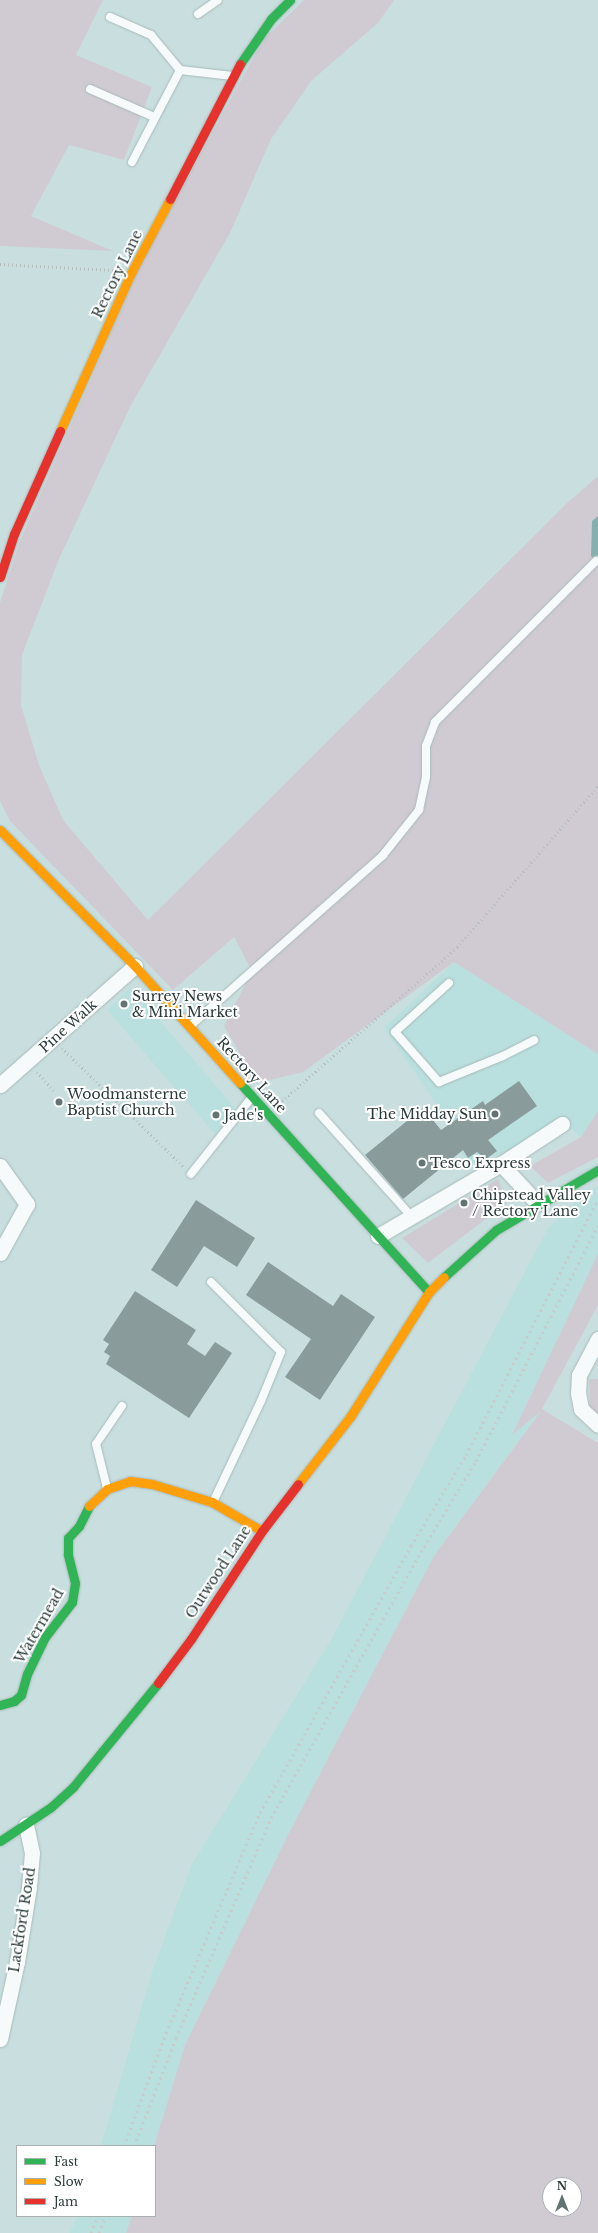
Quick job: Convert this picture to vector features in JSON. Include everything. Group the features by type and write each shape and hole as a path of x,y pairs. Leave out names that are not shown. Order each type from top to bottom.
{"main road":[{"name":"Rectory Lane","path":"0,577 14,534 132,271 247,51 279,7 290,0"},
{"name":"Rectory Lane","path":"0,830 135,966 429,1292"},
{"name":"Outwood Lane","path":"0,1841 26,1825 73,1787 152,1691 191,1639 262,1531 350,1417 429,1292 470,1251 538,1204 598,1170"},
{"name":"Watermead","path":"0,1705 14,1701 21,1695 27,1674 46,1637 72,1602 75,1583 68,1554 68,1538 79,1526 89,1505 107,1488 118,1483 142,1482 212,1502 262,1531"}],"street":[{"name":"Pine Walk","path":"0,1086 135,966"},
{"path":"378,1236 501,1164 562,1124"},
{"path":"501,1164 538,1204"},
{"path":"0,1166 26,1204 0,1253"},
{"path":"598,1339 579,1376 578,1393 581,1409 598,1424"},
{"name":"Lackford Road","path":"0,2039 17,1962 30,1887 32,1853 26,1825"}],"lane":[{"path":"198,14 218,0"},
{"path":"110,17 151,35 180,70 234,76"},
{"path":"132,162 154,117 180,70"},
{"path":"90,89 154,117"},
{"path":"190,1026 383,855 419,810 426,777 426,746 435,722 596,561"},
{"path":"449,983 394,1032 438,1082 503,1056 534,1040"},
{"path":"191,1174 253,1096"},
{"path":"319,1113 411,1216"},
{"path":"210,1282 281,1352 261,1401 212,1502"},
{"path":"107,1488 96,1444 122,1406"}],"path":[{"path":"0,264 132,271"},
{"path":"268,1113 457,947 598,786"},
{"path":"52,1039 191,1174"},
{"path":"28,1061 54,1091"}],"shaded area":[{"path":"0,0 103,0 76,55 152,87 124,160 69,145 31,216 113,251 0,246"},
{"path":"304,0 394,0 378,23 311,81 271,139 230,233 130,407 59,559 22,655 21,705 39,765 63,820 148,920 566,504 598,476 598,516 592,521 591,556 598,563 598,1054 454,962 303,1072 257,1083 224,1026 252,971 234,937 173,990 10,821 0,801 0,603 20,541 142,262 263,40"},
{"path":"598,516 598,563 591,556 592,521"},
{"path":"454,962 598,1054 598,1111 581,1137 571,1129 468,1165 430,1094 384,1028"},
{"path":"131,987 236,1109 215,1134 107,1010"},
{"path":"598,1111 598,1157 548,1183 530,1166 581,1137"},
{"path":"498,1179 507,1203 428,1263 402,1238"},
{"path":"598,1186 598,1305 542,1409 434,1556 290,1831 185,2045 154,2145 101,2145 152,1972 192,1864 331,1640 548,1228 580,1197"},
{"path":"598,1254 598,1305 542,1409 598,1443 598,2233 126,2233 132,2217 156,2217 156,2145 154,2145 185,2045 290,1831 434,1556 541,1411 512,1435"},
{"path":"589,1379 598,1379 598,1415 590,1408"},
{"path":"77,2217 132,2217 126,2233 70,2233"}],"building":[{"path":"519,1081 537,1106 488,1140 497,1151 486,1159 477,1152 468,1158 463,1150 403,1199 365,1155 423,1108 441,1130 483,1101 485,1105"},
{"path":"196,1200 255,1238 237,1267 204,1246 177,1287 151,1270"},
{"path":"268,1262 333,1306 341,1294 375,1317 320,1400 285,1377 311,1339 246,1295"},
{"path":"135,1291 196,1330 187,1344 205,1356 215,1342 232,1353 189,1418 106,1364 110,1356 104,1352 109,1344 103,1340"}],"railway":[{"path":"124,2145 166,2033 260,1813 411,1546 466,1455 598,1199"},
{"path":"134,2145 176,2038 271,1818 421,1552 476,1461 598,1226"},
{"path":"91,2233 98,2217"},
{"path":"99,2233 106,2217"}],"traffic: fast":[{"path":"240,64 271,19 290,0"},
{"path":"240,1083 429,1292"},
{"path":"444,1277 496,1230 598,1170"},
{"path":"0,1705 14,1701 21,1695 27,1674 45,1637 72,1602 75,1583 68,1554 68,1538 79,1526 89,1506"},
{"path":"0,1841 51,1807 73,1787 158,1683"}],"traffic: slow":[{"path":"60,431 132,271 170,199"},
{"path":"0,830 135,966 240,1083"},
{"path":"298,1484 350,1417 429,1292 444,1277"},
{"path":"89,1506 107,1489 130,1481 152,1484 212,1502 262,1531"}],"traffic: jam":[{"path":"170,199 240,64"},
{"path":"0,577 14,534 60,431"},
{"path":"158,1683 191,1639 262,1531 298,1484"}],"place":[{"name":"Surrey News & Mini Market","path":"124,1004"},
{"name":"Woodmansterne Baptist Church","path":"59,1102"},
{"name":"The Midday Sun","path":"495,1114"},
{"name":"Jade's","path":"216,1115"},
{"name":"Tesco Express","path":"422,1163"},
{"name":"Chipstead Valley / Rectory Lane","path":"464,1203"}]}
